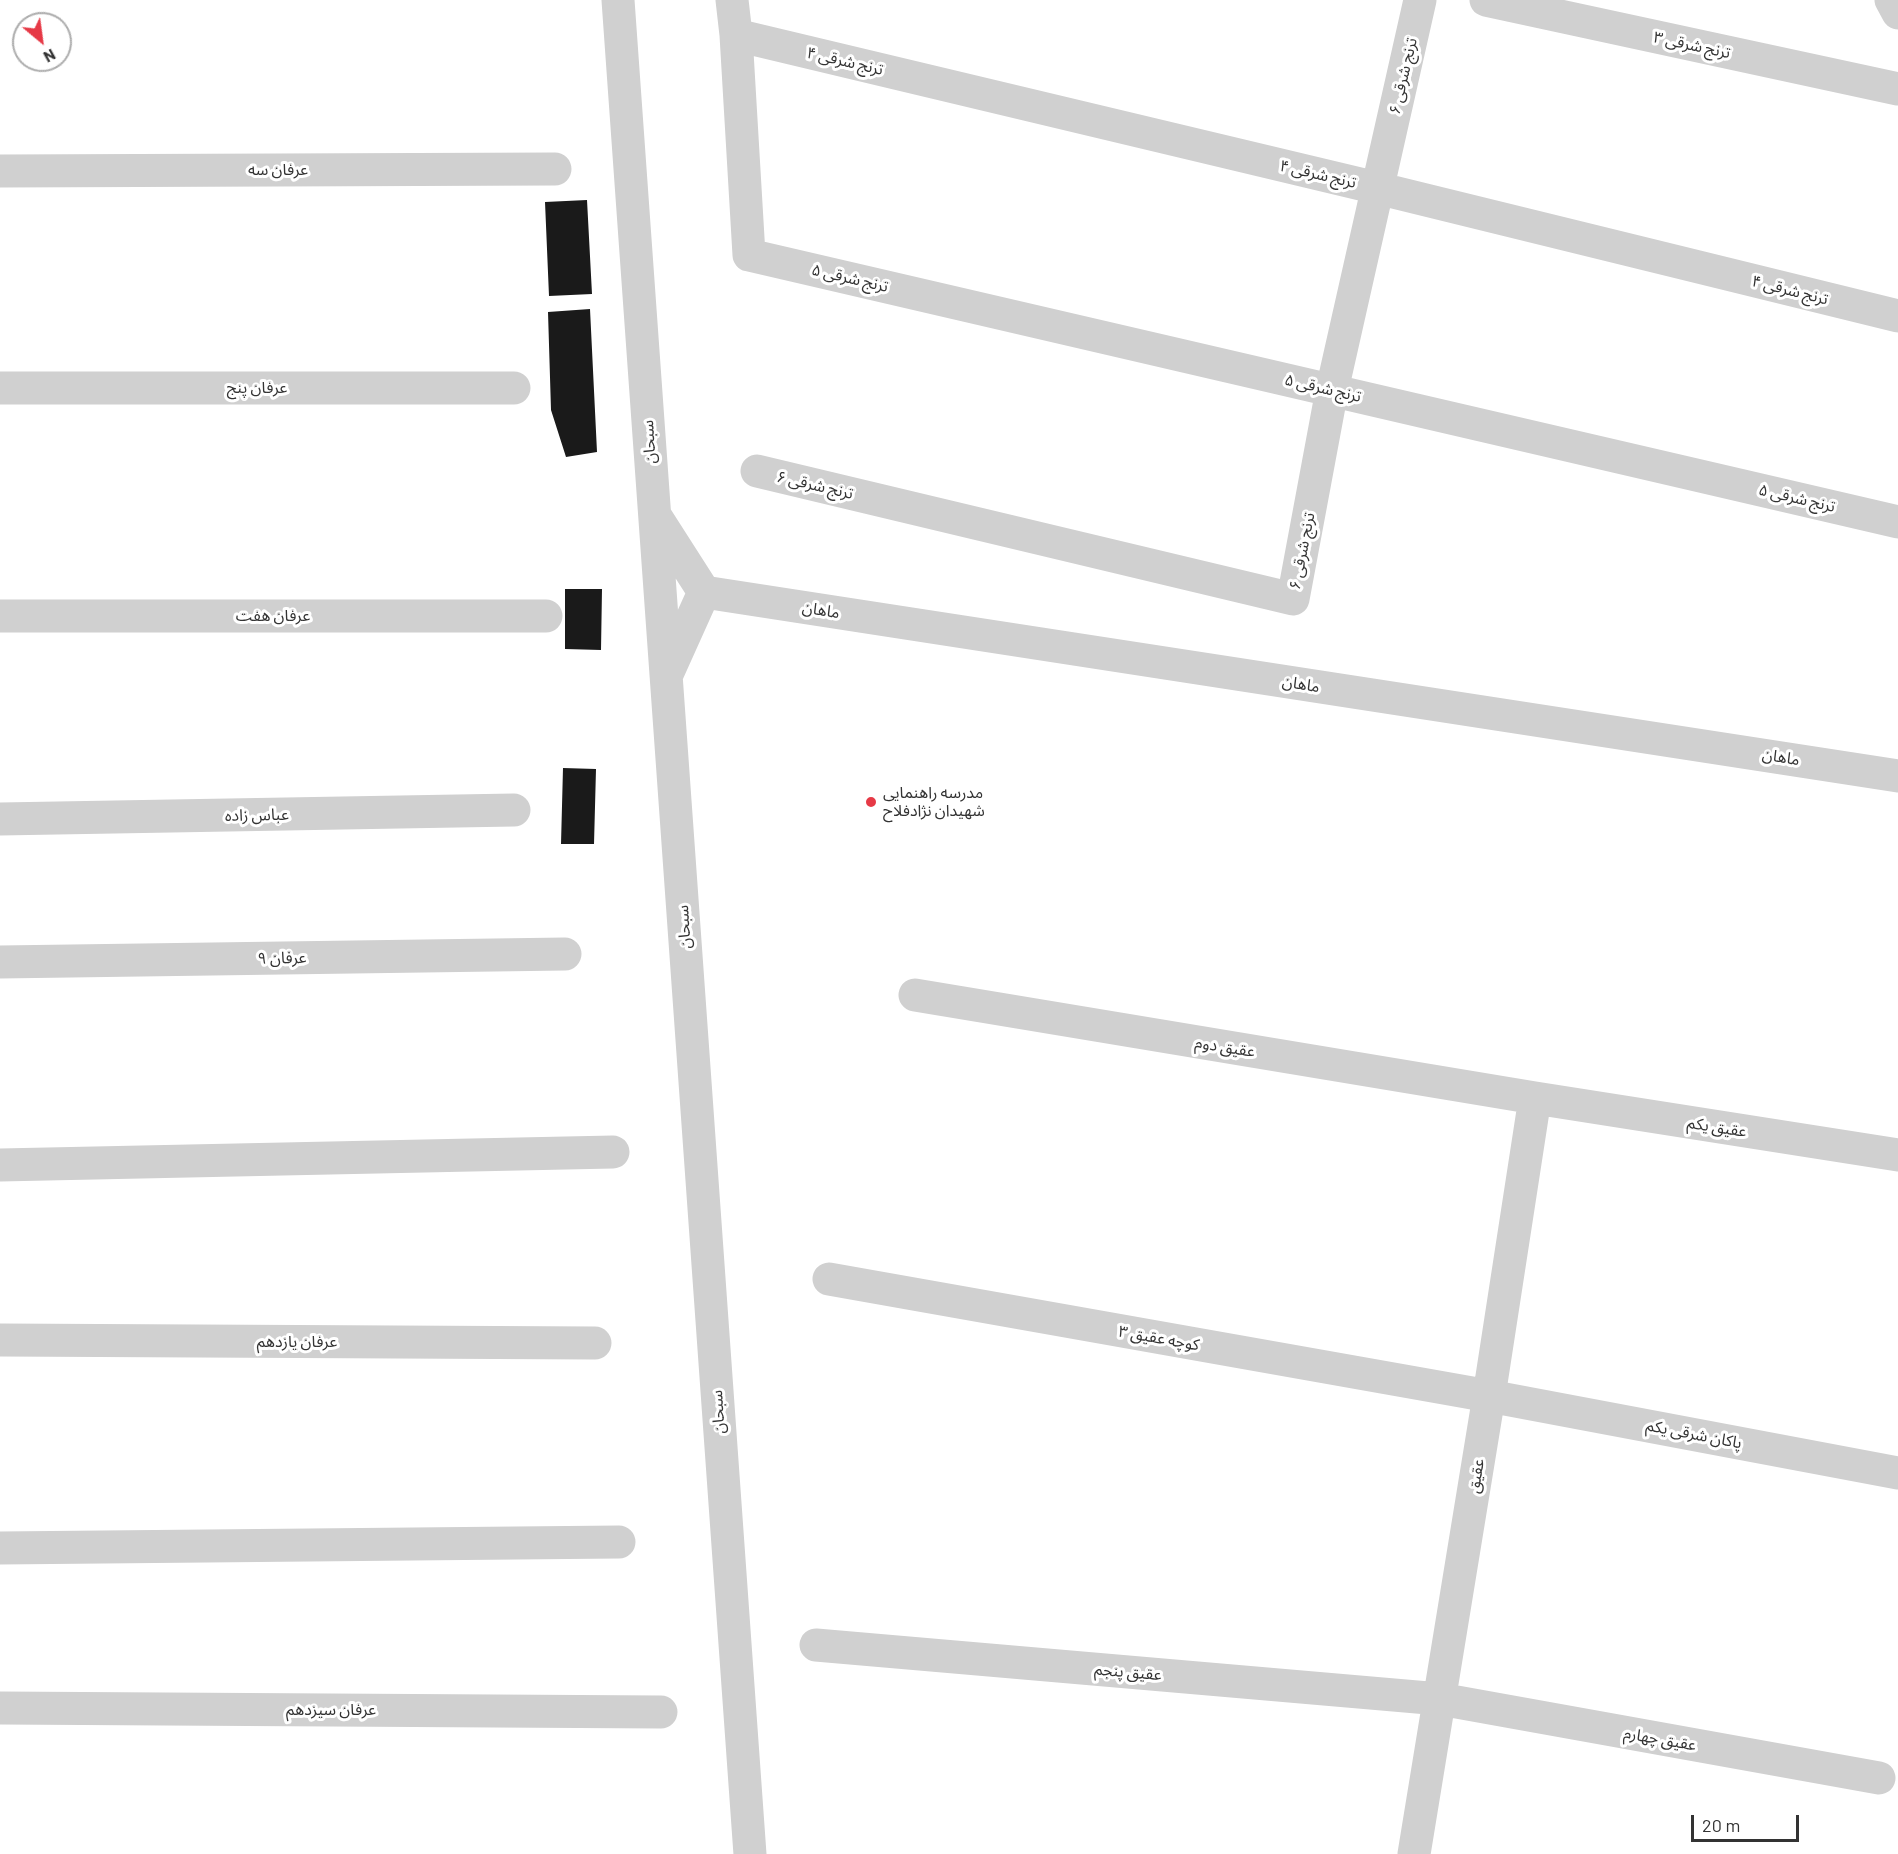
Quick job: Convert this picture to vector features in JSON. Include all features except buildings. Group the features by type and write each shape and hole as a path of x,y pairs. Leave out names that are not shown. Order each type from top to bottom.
{"street":[{"name":"سبحان","path":"618,0 750,1854"},
{"path":"732,0 736,36"},
{"name":"ترنج شرقی ۶","path":"757,471 1293,599 1332,390 1420,0"},
{"name":"ترنج شرقی ۳","path":"1486,0 1898,89"},
{"path":"1891,0 1898,13"},
{"name":"ترنج شرقی ۴","path":"736,36 1377,188 1898,316"},
{"name":"ترنج شرقی ۵","path":"736,36 748,255 1898,522"},
{"name":"عرفان سه","path":"0,171 555,169"},
{"name":"عرفان پنج","path":"0,388 514,388"},
{"path":"654,514 704,592 666,676"},
{"name":"ماهان","path":"704,592 1898,776"},
{"name":"عرفان هفت","path":"0,616 546,616"},
{"name":"عباس زاده","path":"0,819 514,810"},
{"name":"عرفان ۹","path":"0,962 565,954"},
{"name":"عقیق دوم","path":"915,995 1535,1098"},
{"name":"عقیق یکم","path":"1535,1098 1898,1155"},
{"name":"عقیق","path":"1414,1854 1535,1098"},
{"path":"0,1165 613,1152"},
{"name":"کوچه عقیق ۳","path":"829,1280 1489,1396"},
{"name":"عرفان یازدهم","path":"0,1340 595,1343"},
{"name":"پاکان شرقی یکم","path":"1489,1396 1898,1473"},
{"path":"0,1548 619,1542"},
{"name":"عقیق پنجم","path":"816,1645 1440,1699"},
{"name":"عقیق چهارم","path":"1440,1699 1879,1778"},
{"name":"عرفان سیزدهم","path":"0,1708 661,1712"}],"place":[{"name":"مدرسه راهنمایی شهیدان نژادفلاح","path":"871,802"}]}
